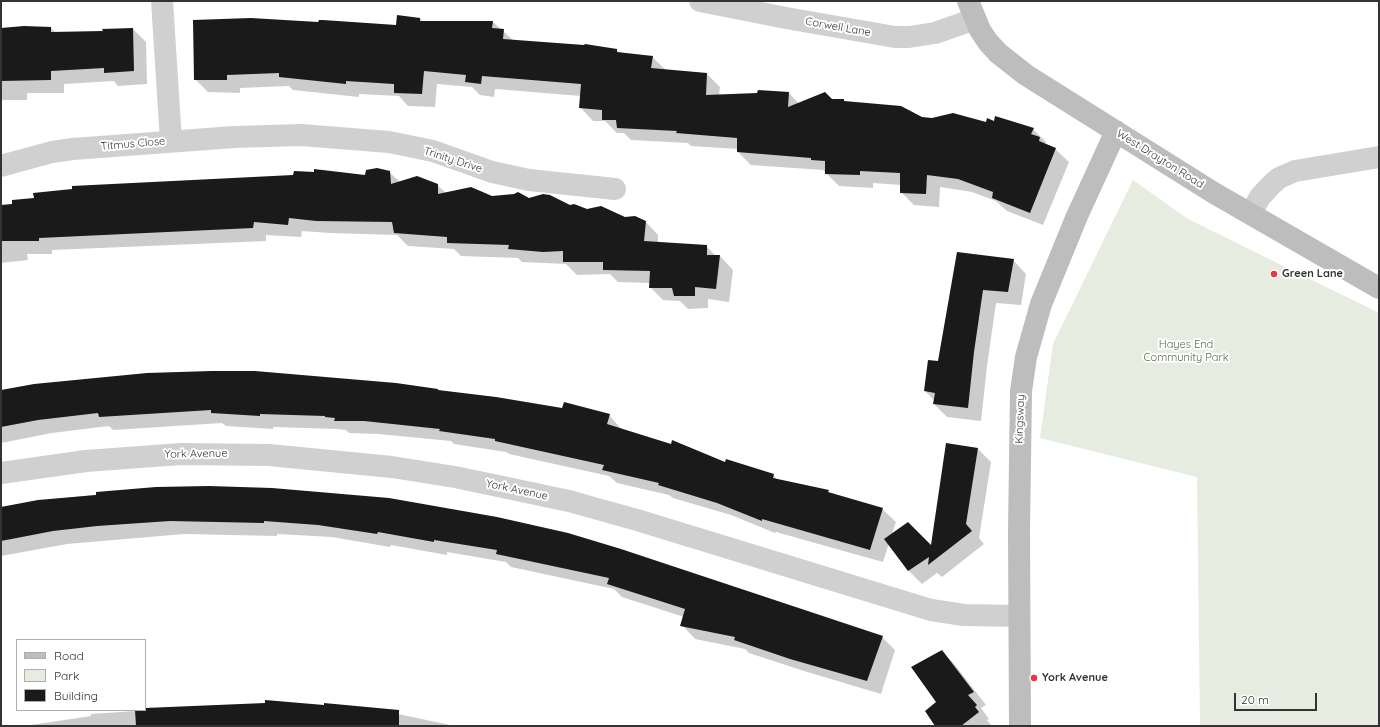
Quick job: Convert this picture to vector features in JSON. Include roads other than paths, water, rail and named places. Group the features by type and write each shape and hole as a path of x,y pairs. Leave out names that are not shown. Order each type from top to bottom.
{"street":[{"path":"162,1 171,141"},
{"name":"Corwell Lane","path":"700,1 801,21 895,37 909,37 935,33 971,10"},
{"name":"West Drayton Road","path":"971,10 988,42 1011,64 1214,193 1379,288"},
{"name":"Kingsway","path":"1020,726 1020,391 1033,328 1051,278 1116,131"},
{"name":"Titmus Close","path":"1,166 52,152 73,148 267,135"},
{"name":"Trinity Drive","path":"267,135 301,135 389,142 432,151 492,172 529,180 615,189"},
{"path":"1251,214 1260,197 1270,186 1279,178 1295,171 1379,158"},
{"name":"York Avenue","path":"1,473 86,461 181,454 268,455 392,467 455,477 569,502 644,522 931,610 970,615 1019,616"}],"place":[{"name":"Green Lane","path":"1274,274"},
{"name":"York Avenue","path":"1034,678"}],"park label":[{"name":"Hayes End Community Park","path":"1186,351"}]}
